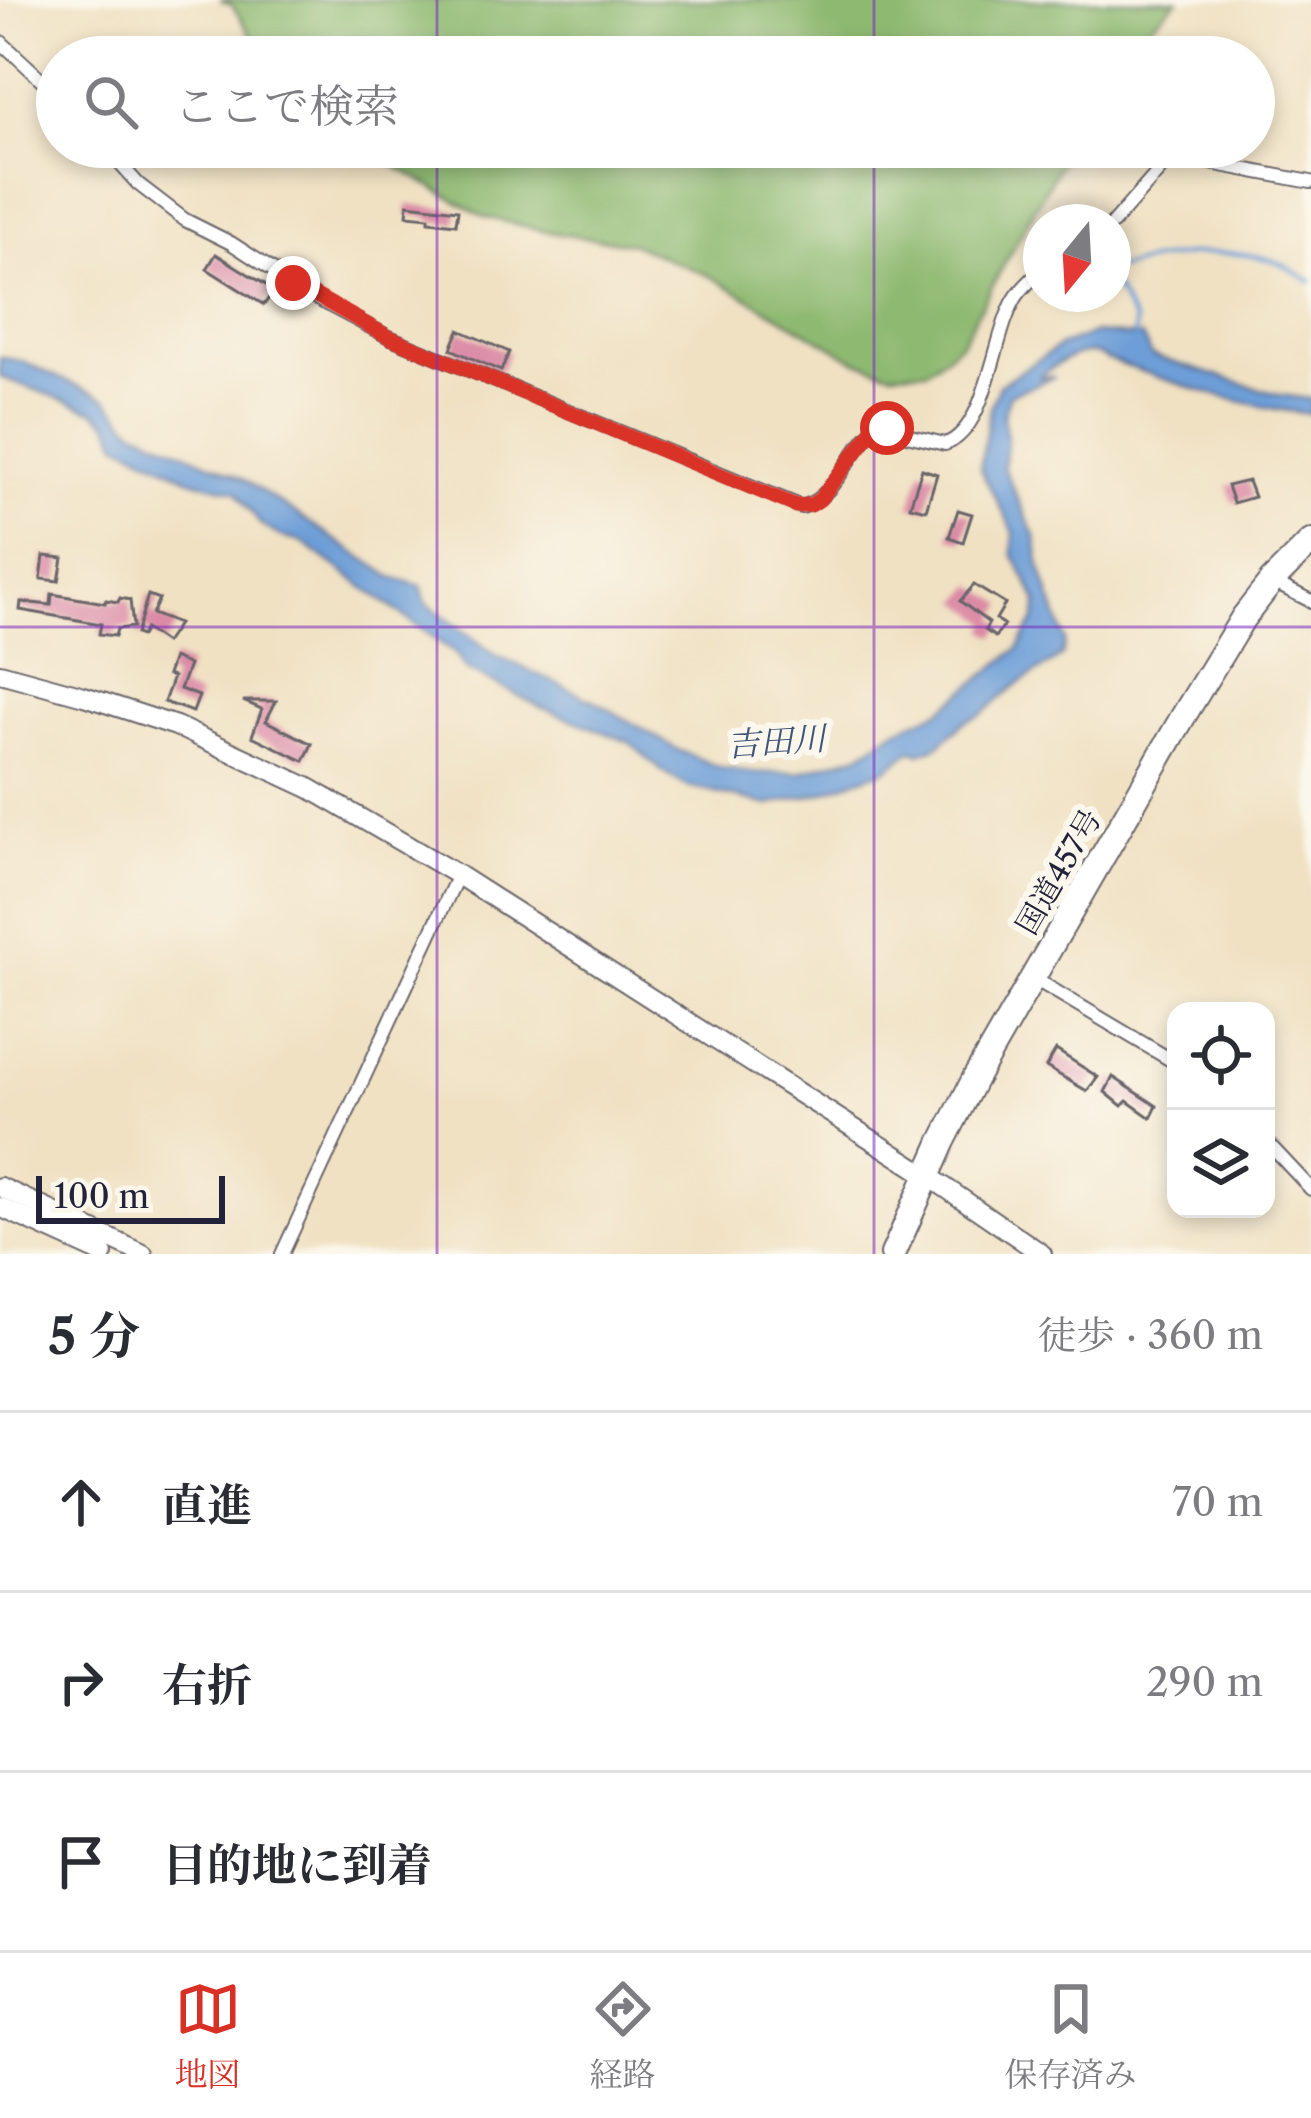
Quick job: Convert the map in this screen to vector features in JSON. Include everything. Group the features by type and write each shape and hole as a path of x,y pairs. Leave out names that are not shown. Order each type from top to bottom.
{"highway":[{"name":"国道457号","path":"893,1254 975,1078 1224,647 1272,581 1311,542"}],"street":[{"path":"0,40 36,74"},
{"path":"124,168 185,220 389,337 802,507 820,499 877,428 945,444 956,441 973,418 1015,298 1023,289"},
{"path":"1130,204 1161,168"},
{"path":"1237,168 1311,182"},
{"path":"1272,581 1311,601"},
{"path":"2,677 84,696 176,727 310,788 458,875 927,1175 1042,1254"},
{"path":"282,1254 458,875"},
{"path":"1033,978 1167,1058"},
{"path":"1275,1151 1311,1189"},
{"path":"0,1187 143,1254"},
{"path":"0,1207 103,1254"}],"green space":[{"path":"220,0 1178,0 1139,36 252,36 232,5"},
{"path":"399,168 1057,168 1038,204 1023,204 1023,230 961,343 927,370 891,372 857,361 710,276 630,243 558,234 485,217"}],"water":[{"name":"吉田川","path":"1095,333 1142,337 1152,356 1280,395 1311,399 1311,414 1207,392 1090,353 1063,361 1040,377 1055,377 1010,394 1003,416 1007,441 1003,467 1036,538 1041,569 1065,640 1062,656 981,715 965,721 938,746 920,753 912,750 887,769 821,793 769,805 689,787 663,772 629,742 540,707 464,668 457,655 302,542 260,524 236,491 194,481 119,443 110,424 94,411 0,377 0,357 21,361 107,399 133,428 243,479 392,577 421,586 426,603 494,654 597,702 680,751 721,768 799,772 860,754 898,729 941,710 1018,649 1035,620 1038,602 1013,554 1014,532 980,469 990,408 999,385 1061,345"}],"building":[{"path":"408,204 458,210 456,224 407,215"},
{"path":"216,254 274,290 264,305 207,269"},
{"path":"459,330 509,352 501,371 451,349"},
{"path":"922,469 937,474 926,510 910,506"},
{"path":"1248,481 1254,497 1233,503 1227,486"},
{"path":"958,510 972,514 963,542 949,537"},
{"path":"44,556 63,558 59,581 41,579"},
{"path":"974,585 1005,604 996,619 1004,625 995,637 985,630 989,623 960,601"},
{"path":"52,594 105,603 130,600 133,627 117,629 115,636 99,634 101,624 20,610 21,602 51,605"},
{"path":"148,595 159,599 152,614 178,624 165,643 145,629 141,636 136,634"},
{"path":"173,658 189,665 180,689 199,696 193,712 164,702 173,677 167,675"},
{"path":"243,701 276,701 266,721 312,744 304,761 252,736 262,709"},
{"path":"1056,1050 1098,1077 1087,1091 1046,1067"},
{"path":"1113,1077 1157,1106 1151,1118 1127,1101 1122,1106 1105,1092"}],"waterway":[{"path":"1131,266 1174,257 1237,254 1277,262 1311,281"},
{"path":"1129,312 1135,322 1135,340"}],"route":[{"path":"293,283 389,337 796,506 820,499 865,438 877,428 887,428"}]}
